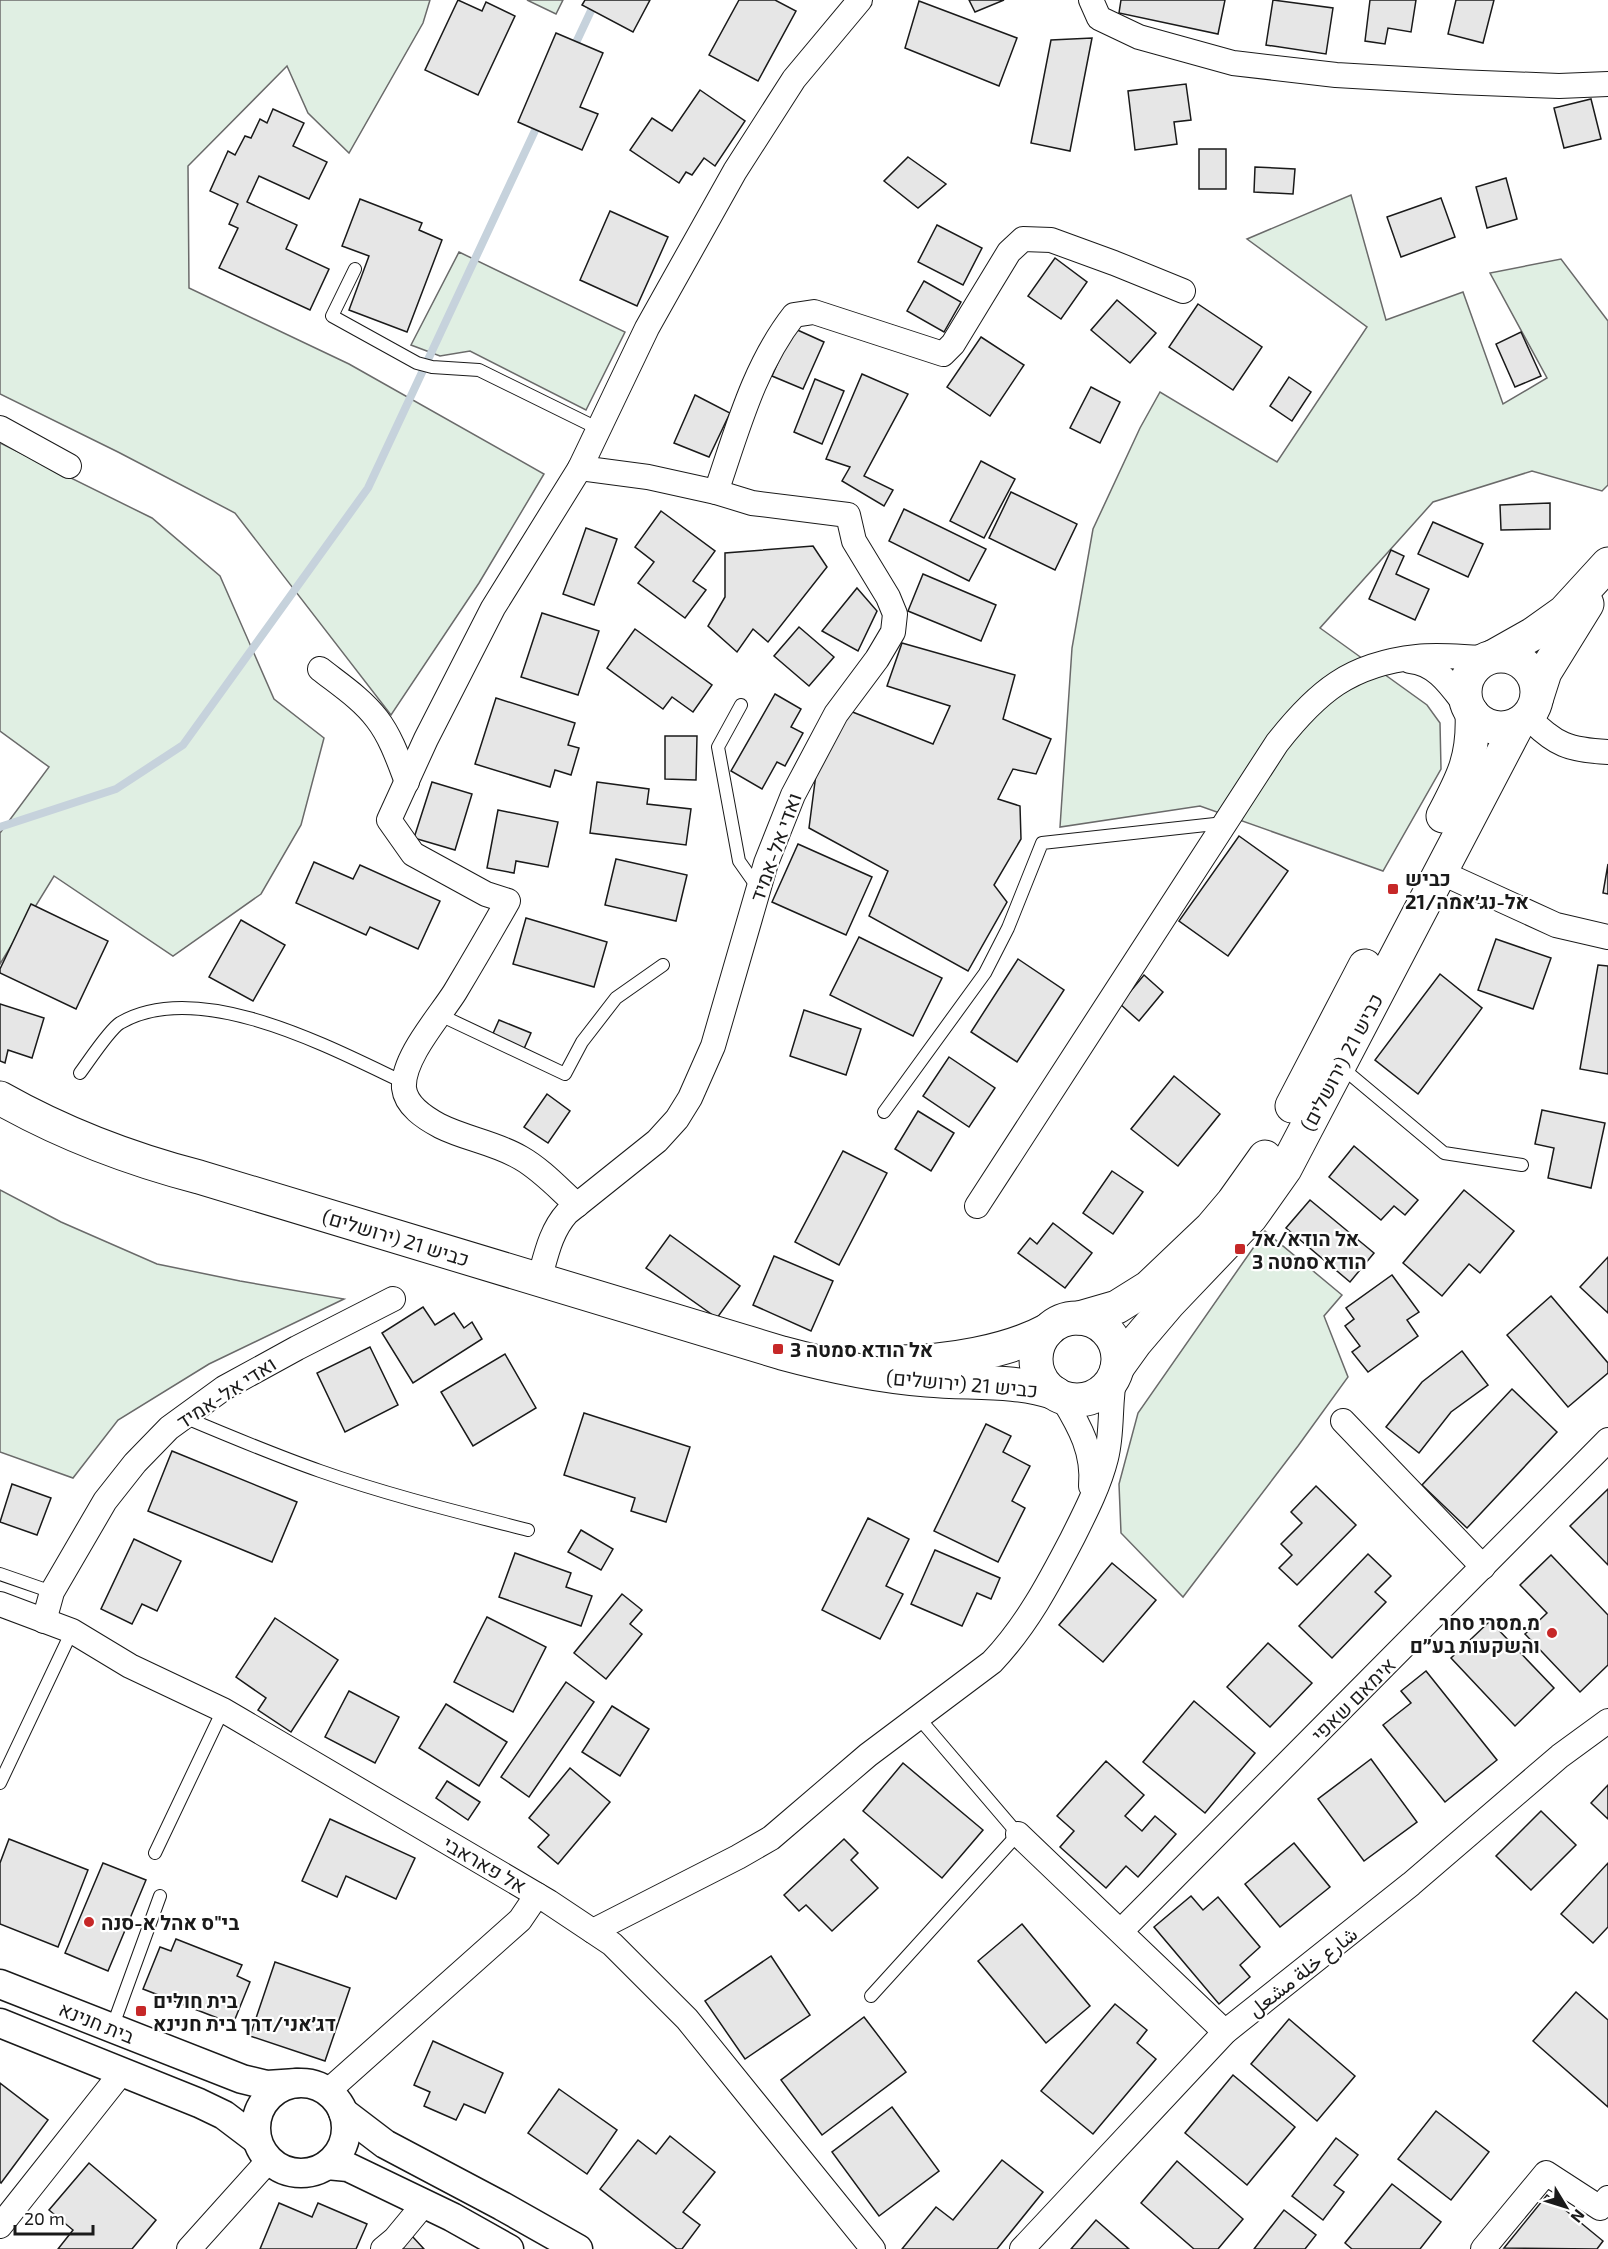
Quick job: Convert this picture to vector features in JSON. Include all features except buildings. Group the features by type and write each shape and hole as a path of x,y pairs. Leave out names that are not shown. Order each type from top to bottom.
{"main road":[{"name":"כביש 21 (ירושלים)","path":"1492,657 1533,634 1564,612 1608,566"},
{"name":"כביש 21 (ירושלים)","path":"1116,1372 1135,1343 1169,1303 1227,1244 1257,1209 1285,1168 1440,872 1528,712 1545,672 1608,566"},
{"path":"1492,657 1511,657 1524,664 1534,675 1537,684 1528,712 1509,728 1492,728 1476,719 1469,710 1464,692 1468,676 1479,663 1492,657"},
{"name":"כביש 21 (ירושלים)","path":"1079,1318 1117,1307 1149,1287 1210,1228 1233,1202 1265,1156 1463,778 1473,732 1469,710"},
{"name":"כביש 21 (ירושלים)","path":"0,1098 34,1116 139,1160 798,1358 866,1374 1021,1384 1059,1396"},
{"path":"1079,1318 1094,1322 1107,1331 1116,1344 1119,1359 1116,1372 1106,1389 1094,1397 1079,1401 1059,1396 1046,1387 1037,1368 1036,1354 1048,1330 1068,1319 1079,1318"},
{"name":"כביש 21 (ירושלים)","path":"798,1358 860,1362 908,1362 935,1359 1010,1347 1027,1342 1048,1330"}],"street":[{"path":"577,1205 543,1173 521,1158 441,1126 422,1115 409,1102 404,1089 406,1073 414,1055 508,901 486,894 413,854 389,820 426,739 493,608 580,468 647,328 735,171 794,80 860,0"},
{"path":"1091,0 1099,18 1139,37 1233,63 1336,75 1435,81 1559,87 1608,84"},
{"path":"580,468 648,477 716,492 751,392 778,336 794,315 814,312 943,354 953,344 1009,252 1023,239 1051,240 1183,291"},
{"path":"0,428 69,466"},
{"name":"ואדי אל-אמיד","path":"539,1280 552,1234 558,1222 657,1141 677,1119 690,1098 713,1046 758,888 793,795 836,714 877,659 893,632 895,614 888,597 854,541 848,515 752,503 716,492"},
{"path":"976,1206 1277,744 1314,700 1341,680 1359,671 1389,662 1418,657 1492,657"},
{"path":"1389,662 1414,661 1434,669 1469,710"},
{"path":"320,669 350,692 377,718 397,753 407,782"},
{"path":"1528,712 1547,736 1578,750 1608,752"},
{"path":"1440,872 1556,925 1608,937"},
{"name":"ואדי אל-אמיד","path":"44,1621 52,1592 105,1501 135,1463 169,1428 224,1388 393,1299"},
{"path":"593,1931 763,1843 840,1777 992,1662 1010,1643 1023,1627 1049,1584 1083,1517 1106,1457 1111,1395 1116,1372"},
{"path":"1059,1396 1079,1425 1091,1458 1091,1485 1083,1517"},
{"path":"1343,1421 1483,1567"},
{"name":"אימאם שאפי","path":"1121,1931 1608,1440"},
{"name":"אל פאראבי","path":"0,1604 72,1631 130,1666 223,1710 537,1894 612,1944 687,2019 873,2249"},
{"name":"شارع خلة مشعل","path":"1022,2249 1225,2031 1411,1884 1560,1756 1608,1721"},
{"path":"1018,1834 1225,2031"},
{"path":"335,2102 520,1920 537,1894"},
{"name":"בית חנינא","path":"0,1984 242,2079 267,2085 297,2083"},
{"name":"בית חנינא","path":"0,2023 224,2115 263,2150"},
{"path":"0,2226 122,2072"},
{"path":"335,2102 346,2128 338,2154 327,2165 313,2172 297,2174 282,2169 263,2150 256,2124 260,2109 269,2096 282,2087 297,2083 313,2085 335,2102 385,2144 578,2249"},
{"path":"189,2249 263,2150"},
{"path":"327,2165 348,2167 509,2249"},
{"path":"1483,2249 1546,2173 1600,2208 1608,2198"},
{"path":"383,2249 424,2204"}],"lane":[{"path":"355,268 332,316 417,363 432,367 479,370 599,429"},
{"path":"741,705 718,747 739,861 758,888"},
{"path":"884,1112 985,973 1008,928 1042,843 1225,823"},
{"path":"440,1015 565,1074 582,1042 616,999 663,964"},
{"path":"80,1073 118,1024 148,1011 183,1008 227,1012 308,1038 405,1083"},
{"path":"1339,1066 1444,1153 1522,1165"},
{"path":"184,1417 248,1445 322,1472 426,1504 528,1530"},
{"path":"0,1574 52,1592"},
{"path":"0,1783 72,1631"},
{"path":"155,1853 223,1710"},
{"path":"871,1996 1018,1834 918,1717"},
{"path":"112,2028 160,1896"}],"green space":[{"path":"0,0 430,0 423,23 349,153 308,113 287,66 188,166 189,288 349,364 544,474 479,583 391,715 235,513 0,394"},
{"path":"527,0 563,0 556,14"},
{"path":"1351,195 1386,320 1463,292 1503,404 1547,378 1490,273 1561,259 1608,321 1608,485 1602,491 1532,471 1433,502 1320,628 1427,705 1440,723 1441,769 1383,871 1200,806 1060,827 1072,648 1093,529 1140,428 1160,392 1277,462 1367,327 1247,239"},
{"path":"459,252 625,332 586,410 470,351 440,356 411,345"},
{"path":"0,443 152,518 220,576 274,699 324,738 301,825 261,894 173,956 54,876 0,964 0,833 49,767 0,731"},
{"path":"0,1190 61,1222 157,1264 344,1299 209,1364 118,1420 73,1478 0,1452"},
{"path":"1265,1231 1342,1295 1324,1316 1348,1377 1183,1597 1121,1533 1119,1484 1138,1413"}],"waterway":[{"path":"573,49 596,0"},
{"path":"0,827 116,789 183,745 368,488 539,122"}],"place":[{"name":"כביש 21/אל-נג׳אמה","path":"1393,889"},
{"name":"אל הודא/אל הודא סמטה 3","path":"1240,1249"},
{"name":"אל הודא סמטה 3","path":"778,1349"},
{"name":"מ.מסרי סחר והשקעות בע״ם","path":"1552,1633"},
{"name":"בי\"ס אהל א-סנה","path":"89,1922"},
{"name":"בית חולים דג׳אני/דרך בית חנינא","path":"141,2011"}]}
